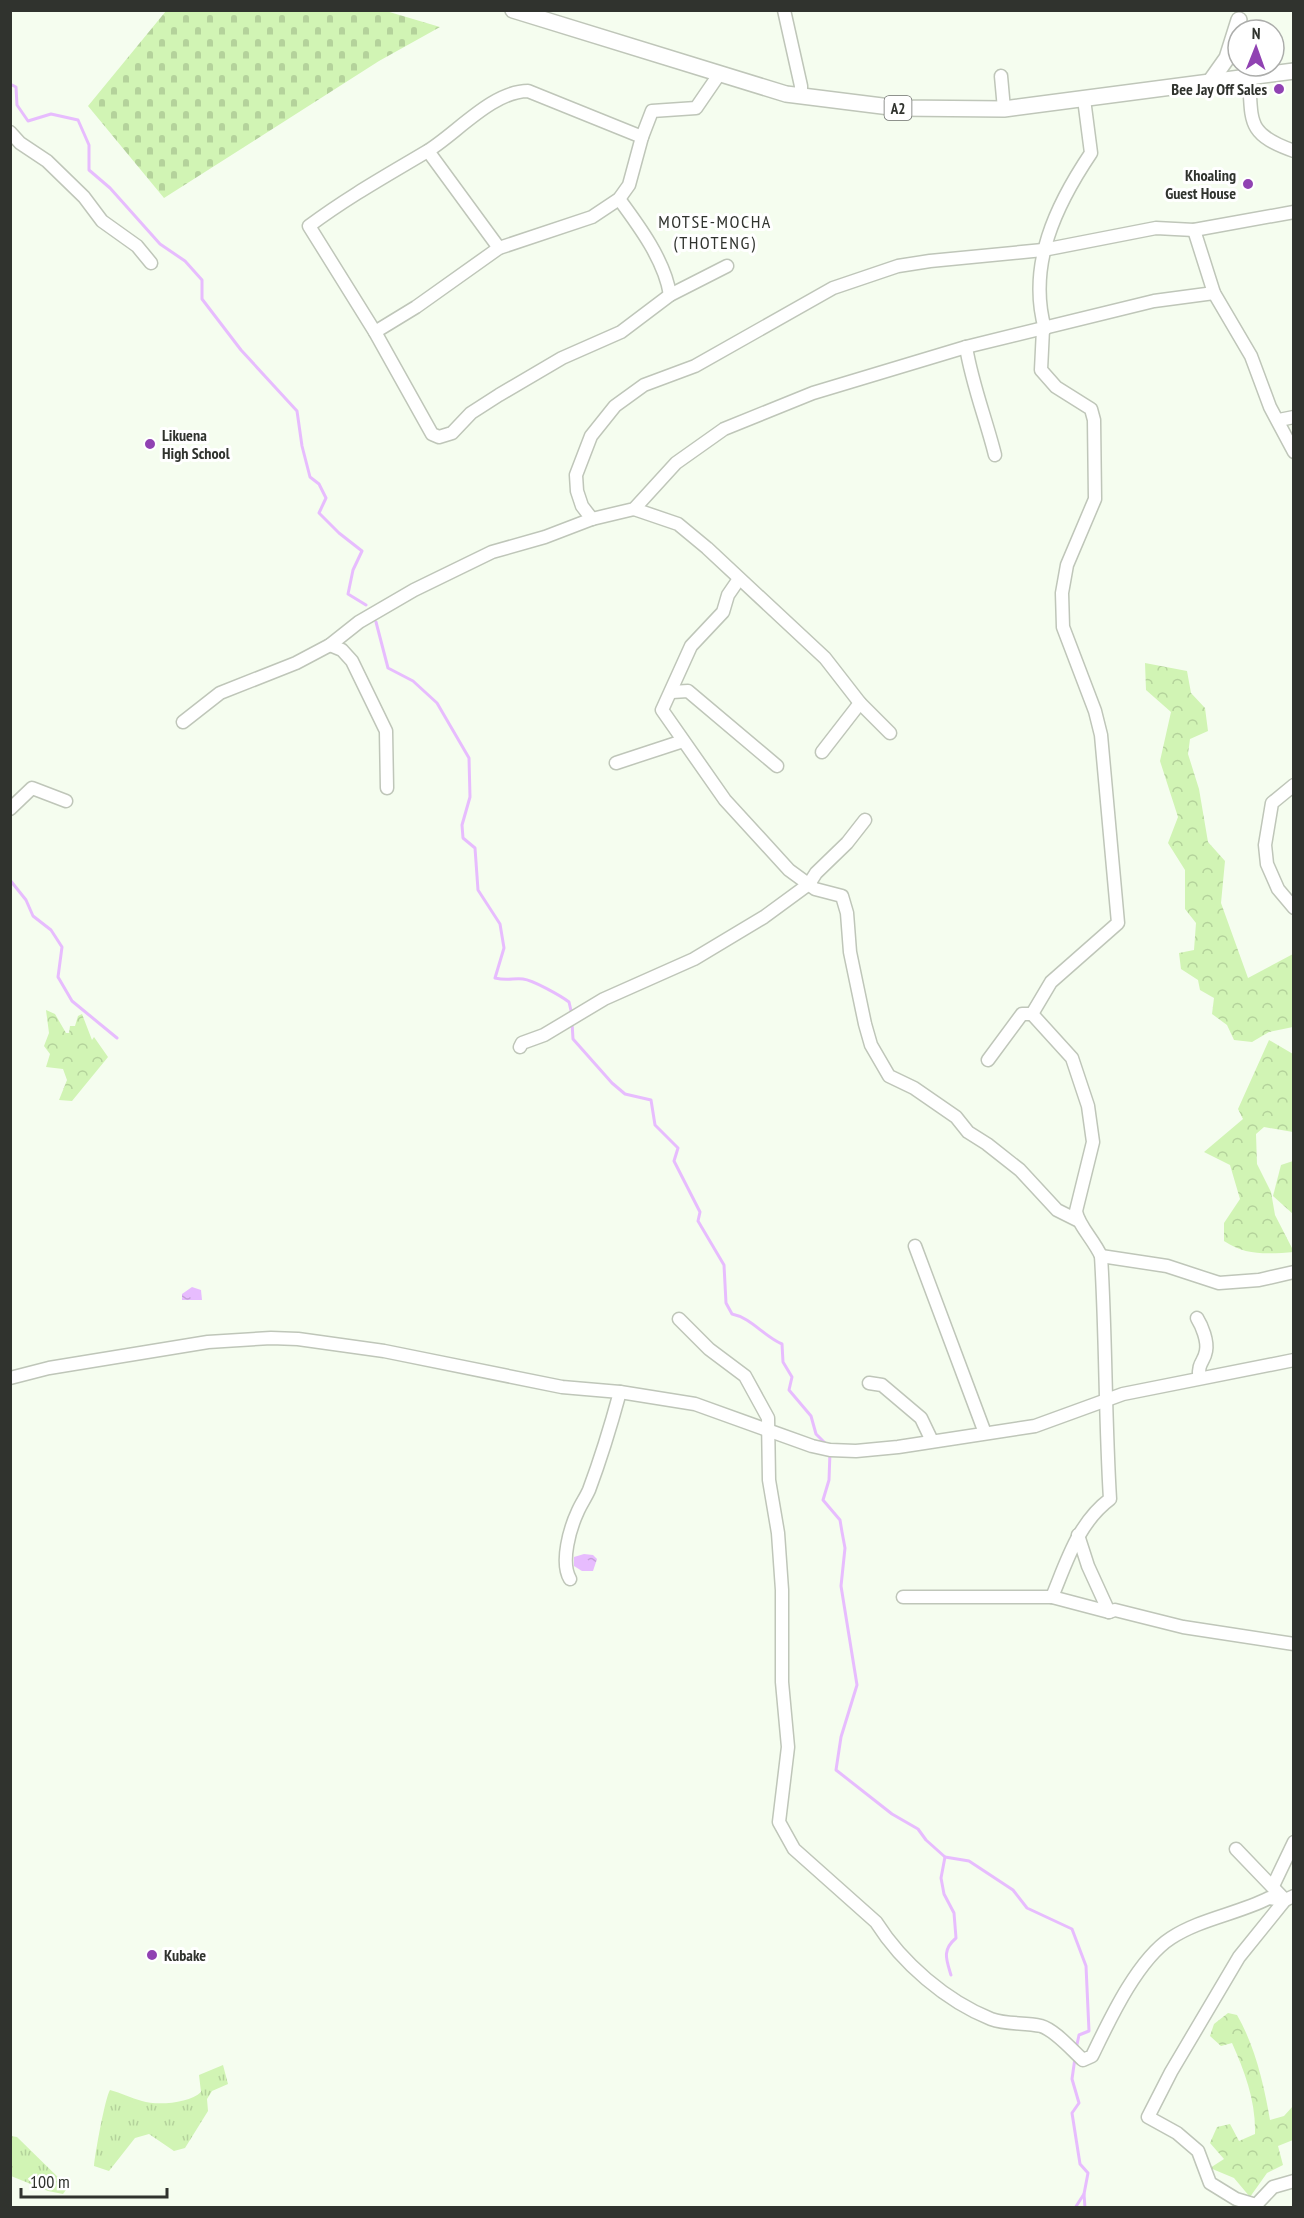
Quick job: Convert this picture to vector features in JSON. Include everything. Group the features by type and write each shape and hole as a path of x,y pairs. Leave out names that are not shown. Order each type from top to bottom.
{"main road":[{"name":"A2","path":"513,10 801,96 898,108 1004,109 1210,82 1226,77"},
{"path":"1210,82 1226,59"}],"street":[{"path":"784,10 801,86 801,96"},
{"path":"375,332 416,307 499,248 592,217 619,199 628,186 652,111 696,108 720,73"},
{"path":"1001,76 1004,109"},
{"path":"1248,78 1251,116 1258,133 1265,140 1293,151"},
{"path":"642,137 528,91 520,91 485,108 428,151 361,189 309,226 375,332 432,434 439,437 452,432 471,413 562,358 621,332 670,295 727,266"},
{"path":"1032,1014 1051,982 1118,923 1101,735 1095,711 1063,627 1062,593 1067,565 1095,500 1094,420 1091,409 1056,387 1041,370 1044,329 1038,305 1043,250 1053,218 1071,183 1091,153 1084,99"},
{"path":"10,132 20,143 47,160 84,197 102,221 137,246 151,263"},
{"path":"428,151 499,248"},
{"path":"619,199 651,249 668,283 670,295"},
{"path":"592,519 582,506 577,491 576,475 584,448 615,406 644,385 695,366 833,288 898,266 1043,250 1156,228 1194,230 1293,212"},
{"path":"1194,230 1214,293 1239,330 1270,407 1279,420 1293,452"},
{"path":"634,509 676,463 724,429 813,393 966,347 1044,329 1069,320 1154,301 1214,293"},
{"path":"966,347 970,370 986,418 995,455"},
{"path":"1279,420 1293,417"},
{"path":"183,722 220,693 296,663 330,645 359,622 414,590 492,552 545,537 592,519 634,509 678,524 762,597 825,658 860,703 890,733"},
{"path":"739,579 728,594 723,612 691,646 662,710 725,800 789,870 815,889 842,896 847,913 850,952 865,1024 871,1045 889,1076 914,1088 956,1117 968,1132 1013,1164 1057,1209 1077,1220 1093,1239 1101,1256 1108,1399 1105,1432 1110,1499 1092,1512 1078,1535 1052,1597"},
{"path":"330,645 342,650 352,661 386,731 387,788"},
{"path":"672,692 688,691 715,711 777,766"},
{"path":"822,752 860,703"},
{"path":"616,763 683,741"},
{"path":"1293,785 1272,803 1265,844 1267,864 1278,889 1293,908"},
{"path":"10,809 32,788 66,801"},
{"path":"520,1047 522,1042 544,1035 604,999 720,945 809,884 816,873 847,843 865,820"},
{"path":"988,1060 1004,1035 1022,1014 1032,1014 1072,1058 1088,1106 1093,1142 1080,1191 1077,1220"},
{"path":"915,1246 985,1433"},
{"path":"1101,1256 1167,1266 1219,1283 1259,1280 1293,1272"},
{"path":"1197,1318 1206,1351 1198,1365 1199,1378"},
{"path":"679,1319 709,1349 745,1376 768,1418 770,1430 769,1480 781,1560 782,1682 788,1747 779,1822 794,1849 876,1922 886,1937 933,1984 964,2007 993,2020 1041,2026 1056,2033 1083,2060 1092,2056 1126,1991 1169,1939 1269,1898 1289,1898"},
{"path":"10,1378 49,1368 208,1342 271,1338 384,1351 562,1387 620,1392 695,1404 830,1450 898,1447 1035,1426 1123,1394 1293,1360"},
{"path":"869,1383 882,1385 921,1418 932,1441"},
{"path":"570,1579 567,1574 567,1546 577,1511 588,1492 620,1392"},
{"path":"1078,1535 1088,1566 1109,1612"},
{"path":"903,1597 1052,1597 1109,1612 1115,1610 1183,1627 1293,1644"},
{"path":"1273,1886 1293,1842"},
{"path":"1236,1849 1273,1886 1289,1898"},
{"path":"1289,1898 1239,1957 1171,2072 1148,2117 1177,2133 1198,2151 1210,2183 1236,2199 1256,2205 1273,2187 1293,2181"}],"green space":[{"path":"166,11 386,11 440,27 379,61 164,198 88,106"},
{"path":"1145,663 1187,671 1191,693 1205,708 1208,731 1190,739 1188,754 1199,789 1208,842 1225,861 1221,903 1248,978 1293,954 1293,1027 1269,1032 1252,1042 1234,1040 1227,1025 1212,1014 1214,998 1200,990 1198,980 1181,969 1179,953 1194,950 1196,923 1185,909 1185,870 1168,843 1178,817 1160,761 1171,712 1146,690"},
{"path":"46,1010 55,1014 66,1033 69,1033 70,1026 75,1026 78,1016 82,1014 92,1040 94,1037 108,1057 72,1101 59,1100 67,1080 63,1069 46,1067 50,1054 44,1046 49,1033"},
{"path":"1269,1040 1293,1054 1293,1132 1264,1127 1256,1134 1257,1164 1271,1192 1275,1215 1294,1252 1249,1252 1224,1241 1224,1223 1240,1199 1230,1165 1204,1152 1243,1119 1238,1109"},
{"path":"1294,1161 1293,1214 1273,1196 1281,1165"},
{"path":"1228,2013 1237,2015 1249,2040 1262,2080 1270,2120 1284,2116 1293,2106 1293,2140 1278,2146 1283,2165 1267,2173 1250,2197 1234,2178 1210,2168 1224,2159 1210,2143 1217,2127 1230,2124 1239,2141 1255,2134 1254,2110 1249,2087 1232,2043 1221,2046 1210,2036 1214,2024"},
{"path":"223,2065 228,2084 212,2091 207,2099 208,2111 185,2148 174,2151 149,2134 135,2138 109,2171 94,2166 103,2114 110,2090 148,2102 181,2101 201,2092 199,2075"},
{"path":"11,2136 17,2137 68,2187 63,2194 48,2191 11,2176"}],"water":[{"path":"192,1287 201,1290 202,1300 182,1300 182,1294"},
{"path":"584,1554 593,1555 597,1559 593,1571 582,1571 574,1566 574,1557"}],"waterway":[{"path":"10,84 16,87 17,105 28,121 51,114 78,120 89,145 89,170 110,188 160,244 185,261 202,280 202,299 241,350 297,411 302,446 310,477 319,484 326,498 319,513 362,551 353,570 348,594 366,605"},
{"path":"376,622 388,668 413,681 437,703 469,758 470,797 462,825 463,838 475,848 478,890 500,924 504,948 495,978 523,979 540,985 569,1002 572,1015"},
{"path":"10,880 26,900 33,916 51,930 62,947 58,977 72,1001 117,1038"},
{"path":"572,1022 573,1039 612,1083 625,1094 651,1100 655,1125 678,1148 674,1161 700,1212 698,1221 724,1265 726,1303 732,1314 746,1319 782,1344 783,1362 792,1377 789,1390 811,1416 816,1434 828,1446"},
{"path":"830,1452 829,1480 823,1500 840,1520 845,1548 841,1586 857,1685 841,1737 836,1770 892,1814 918,1829 926,1840 945,1857 969,1861 1013,1890 1027,1908 1072,1929 1086,1966 1089,2031 1079,2035 1076,2049"},
{"path":"945,1857 941,1878 944,1894 954,1913 956,1938 947,1951 951,1975"},
{"path":"1075,2058 1072,2079 1079,2103 1072,2113 1080,2164 1088,2173 1084,2194 1075,2208"},
{"path":"1084,2194 1085,2208"}],"place":[{"name":"Bee Jay Off Sales","path":"1279,89"},
{"name":"Khoaling Guest House","path":"1248,184"},
{"name":"Likuena High School","path":"150,444"},
{"name":"Kubake","path":"152,1955"}],"district":[{"name":"MOTSE-MOCHA (THOTENG)","path":"715,231"}]}
